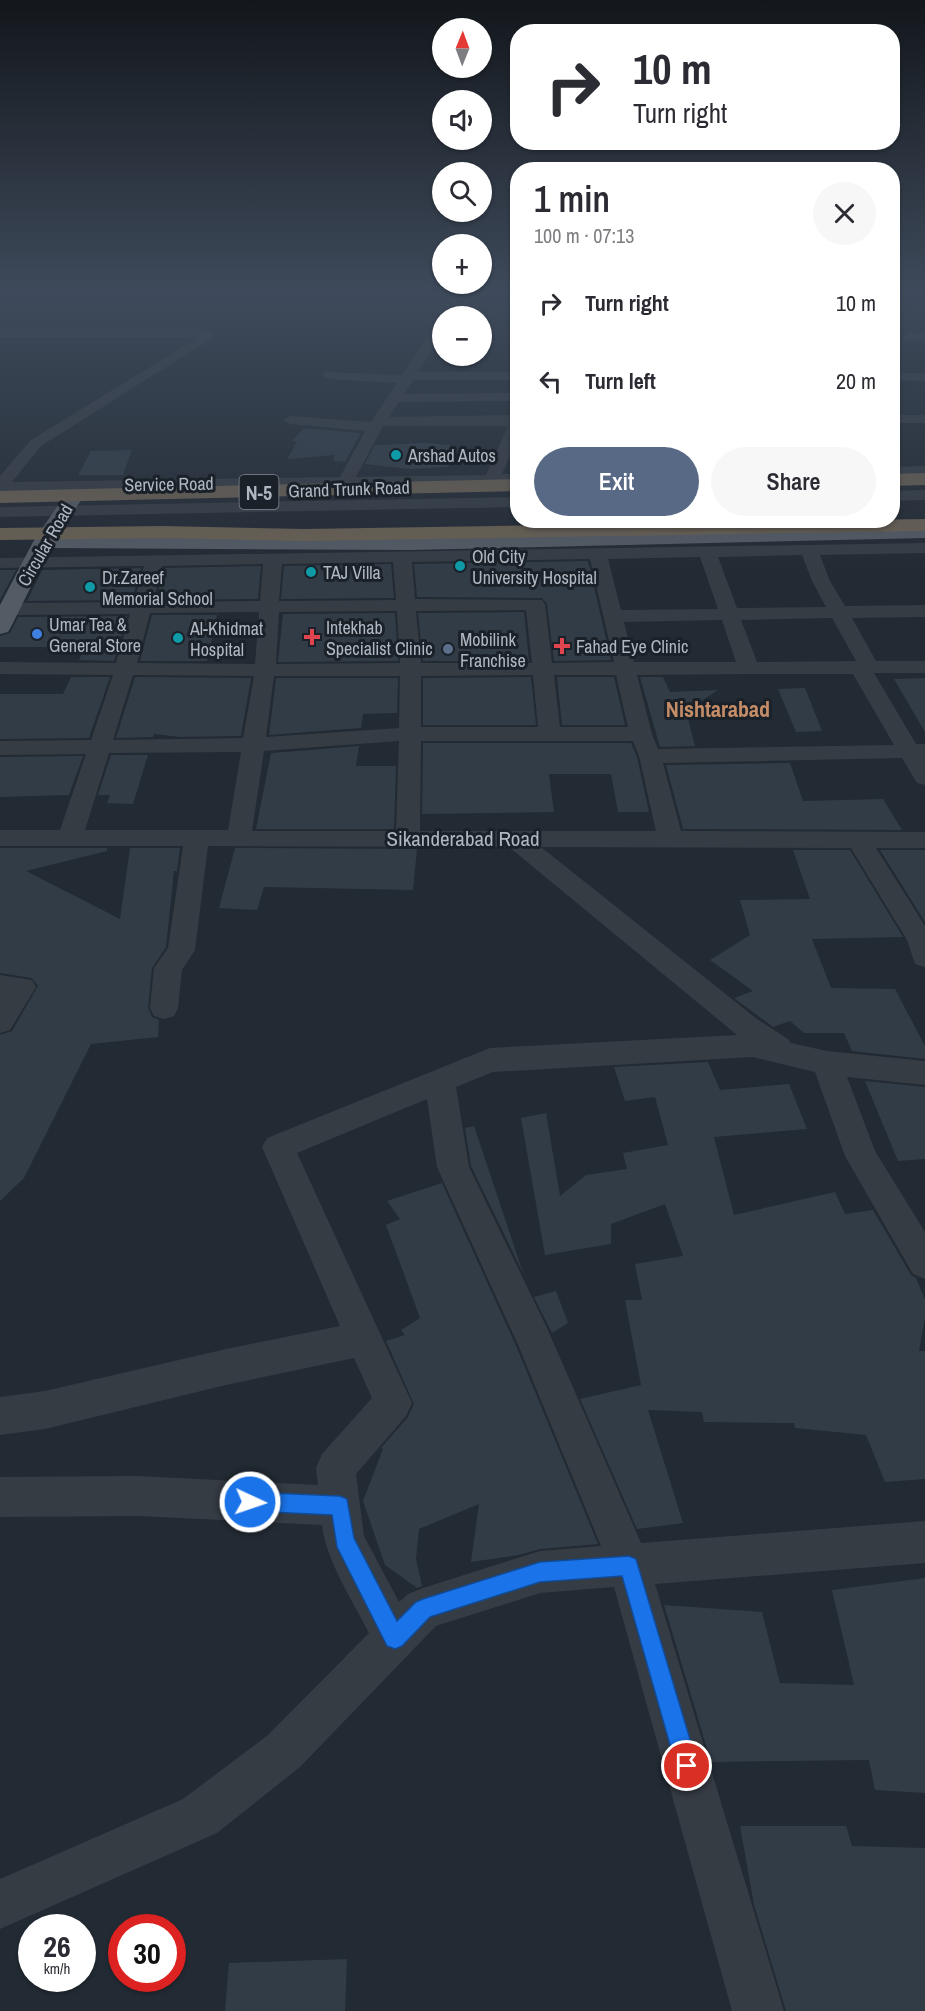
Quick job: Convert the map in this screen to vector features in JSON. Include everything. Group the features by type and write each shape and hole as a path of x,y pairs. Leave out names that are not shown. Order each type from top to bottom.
{"highway":[{"path":"900,480 925,479"},
{"name":"Grand Trunk Road","path":"0,497 510,485"},
{"path":"281,534 267,530 260,515 273,500 285,491"},
{"path":"220,493 243,501 248,507 245,522 241,527 224,533"},
{"path":"900,508 925,508"},
{"name":"Grand Trunk Road","path":"0,524 510,515"},
{"path":"900,525 925,525"},
{"path":"0,534 45,538 224,533 710,528"}],"main road":[{"name":"Circular Road","path":"5,618 45,538 74,496"},
{"path":"45,538 409,544 925,532"}],"street":[{"path":"0,487 36,443 125,388"},
{"path":"346,481 377,424 400,388"},
{"path":"394,398 510,397"},
{"path":"900,419 925,419"},
{"path":"290,420 377,424 510,420"},
{"path":"492,479 510,437"},
{"path":"900,472 925,471"},
{"name":"Service Road","path":"0,487 510,479"},
{"path":"900,496 925,495"},
{"path":"0,512 510,502"},
{"path":"0,543 45,538"},
{"path":"0,563 925,548"},
{"path":"808,550 820,582 840,612 865,668 917,752 925,778"},
{"path":"707,552 749,668"},
{"path":"598,554 641,734 650,756 670,838"},
{"path":"402,556 411,670 408,838"},
{"path":"239,838 265,670 273,557"},
{"path":"70,838 102,747 155,559"},
{"path":"5,618 142,608 535,604 550,734"},
{"path":"613,616 925,611"},
{"path":"0,668 411,670 925,667"},
{"path":"0,748 252,745 410,734 641,734"},
{"path":"650,756 917,752"},
{"name":"Sikanderabad Road","path":"0,838 925,840"},
{"path":"164,1008 168,968 181,950 197,838"},
{"path":"515,839 747,1028 790,1054"},
{"path":"858,839 923,946"},
{"path":"0,985 22,987 0,1022"},
{"path":"395,1638 344,1540 336,1468 393,1403 278,1147 490,1060 753,1046 826,1064 925,1073"},
{"path":"826,1064 861,1156 925,1263"},
{"path":"440,1080 453,1167 534,1340 629,1566 758,2011"},
{"path":"0,1416 45,1410 226,1367 364,1339"},
{"path":"0,1497 138,1496 340,1506"},
{"path":"0,1904 200,1816 284,1751 423,1609 540,1572 925,1542"}],"building":[{"path":"304,428 361,433 345,462 334,461 334,455 287,459 297,442 292,441"},
{"path":"426,443 450,445 448,467 410,469 365,464 375,445"},
{"path":"132,450 123,475 78,475 91,451"},
{"path":"588,561 611,660 554,661 547,604 542,598 417,597 414,564"},
{"path":"391,564 394,598 281,599 284,566"},
{"path":"261,566 258,599 156,600 164,568"},
{"name":"Dr.Zareef Memorial School","path":"141,568 132,600 27,601 42,570"},
{"path":"0,570 16,570 0,600"},
{"path":"524,612 529,661 423,661 418,613"},
{"path":"395,613 398,661 278,662 283,614"},
{"name":"Al-Khidmat Hospital","path":"152,615 217,615 207,661 140,661"},
{"path":"127,616 114,661 79,660 84,649 80,647 0,647 0,636 10,633 18,617"},
{"path":"71,677 110,677 89,738 0,739 0,694 63,694"},
{"path":"135,677 251,678 241,736 180,737 154,734 153,737 116,738"},
{"path":"531,677 536,725 423,725 423,678"},
{"path":"557,677 614,677 625,725 562,725"},
{"path":"640,677 663,677 670,692 718,690 686,711 695,746 660,747"},
{"path":"276,678 398,678 397,713 363,714 361,728 269,735"},
{"path":"925,678 925,732 894,679"},
{"path":"805,688 822,731 796,732 778,689"},
{"path":"423,743 631,743 637,757 649,812 618,812 611,774 549,774 554,812 422,814"},
{"path":"359,746 356,766 396,766 394,829 256,829 271,753"},
{"path":"111,755 148,755 133,804 107,803 110,795 98,795"},
{"path":"83,756 69,795 0,797 0,757"},
{"path":"790,763 803,801 883,799 902,830 683,829 666,765"},
{"path":"0,848 107,848 107,851 26,871 120,919 130,848 180,848 177,871 174,871 166,947 152,968 148,1008 152,1017 159,1020 158,1037 91,1044 24,1178 0,1201 0,1035 12,1031 38,986 32,978 0,973"},
{"path":"235,848 417,849 413,890 264,887 257,910 219,908"},
{"path":"793,850 850,850 903,937 812,939 831,988 895,989 925,1046 925,1059 852,1051 844,1033 804,1033 790,1021 773,1027 734,998 753,991 710,960 750,935 740,900 810,899"},
{"path":"880,850 925,850 925,922"},
{"path":"708,1062 720,1090 789,1084 807,1129 714,1137 734,1215 835,1192 845,1214 873,1210 911,1275 916,1278 925,1300 925,1317 919,1351 925,1351 925,1479 885,1482 866,1435 795,1428 794,1423 704,1422 702,1412 648,1410 683,1523 637,1529 580,1399 641,1385 625,1300 642,1300 635,1264 683,1256 665,1204 611,1224 611,1244 545,1255 521,1118 546,1113 560,1196 586,1175 627,1169 623,1153 668,1145 655,1097 625,1101 614,1067"},
{"path":"865,1081 925,1087 925,1159 898,1161"},
{"path":"474,1126 523,1273 471,1166 465,1128"},
{"path":"442,1183 517,1348 598,1544 540,1549 519,1555 471,1562 479,1504 419,1529 416,1559 422,1586 417,1588 385,1565 363,1501 383,1449 381,1448 408,1417 414,1404 386,1341 405,1335 401,1330 420,1318 386,1225 400,1219 387,1201"},
{"path":"556,1291 568,1323 552,1333 534,1297"},
{"path":"925,1578 925,1793 875,1790 869,1760 711,1762 664,1605 762,1612 780,1683 854,1685 832,1590"},
{"path":"740,1826 846,1826 852,1846 925,1848 925,2011 786,2011 754,1905"},
{"path":"347,1959 345,2011 225,2011 229,1963"}],"place":[{"name":"Arshad Autos","path":"396,455"},
{"name":"Old City University Hospital","path":"460,566"},
{"name":"TAJ Villa","path":"311,572"},
{"name":"Dr.Zareef Memorial School","path":"90,587"},
{"name":"Umar Tea & General Store","path":"37,634"},
{"name":"Intekhab Specialist Clinic","path":"312,637"},
{"name":"Al-Khidmat Hospital","path":"178,638"},
{"name":"Fahad Eye Clinic","path":"562,646"},
{"name":"Mobilink Franchise","path":"448,649"}],"district":[{"name":"Nishtarabad","path":"718,709"}],"route":[{"path":"250,1502 340,1506 344,1540 395,1638 423,1609 540,1572 629,1566 687,1766"}]}
